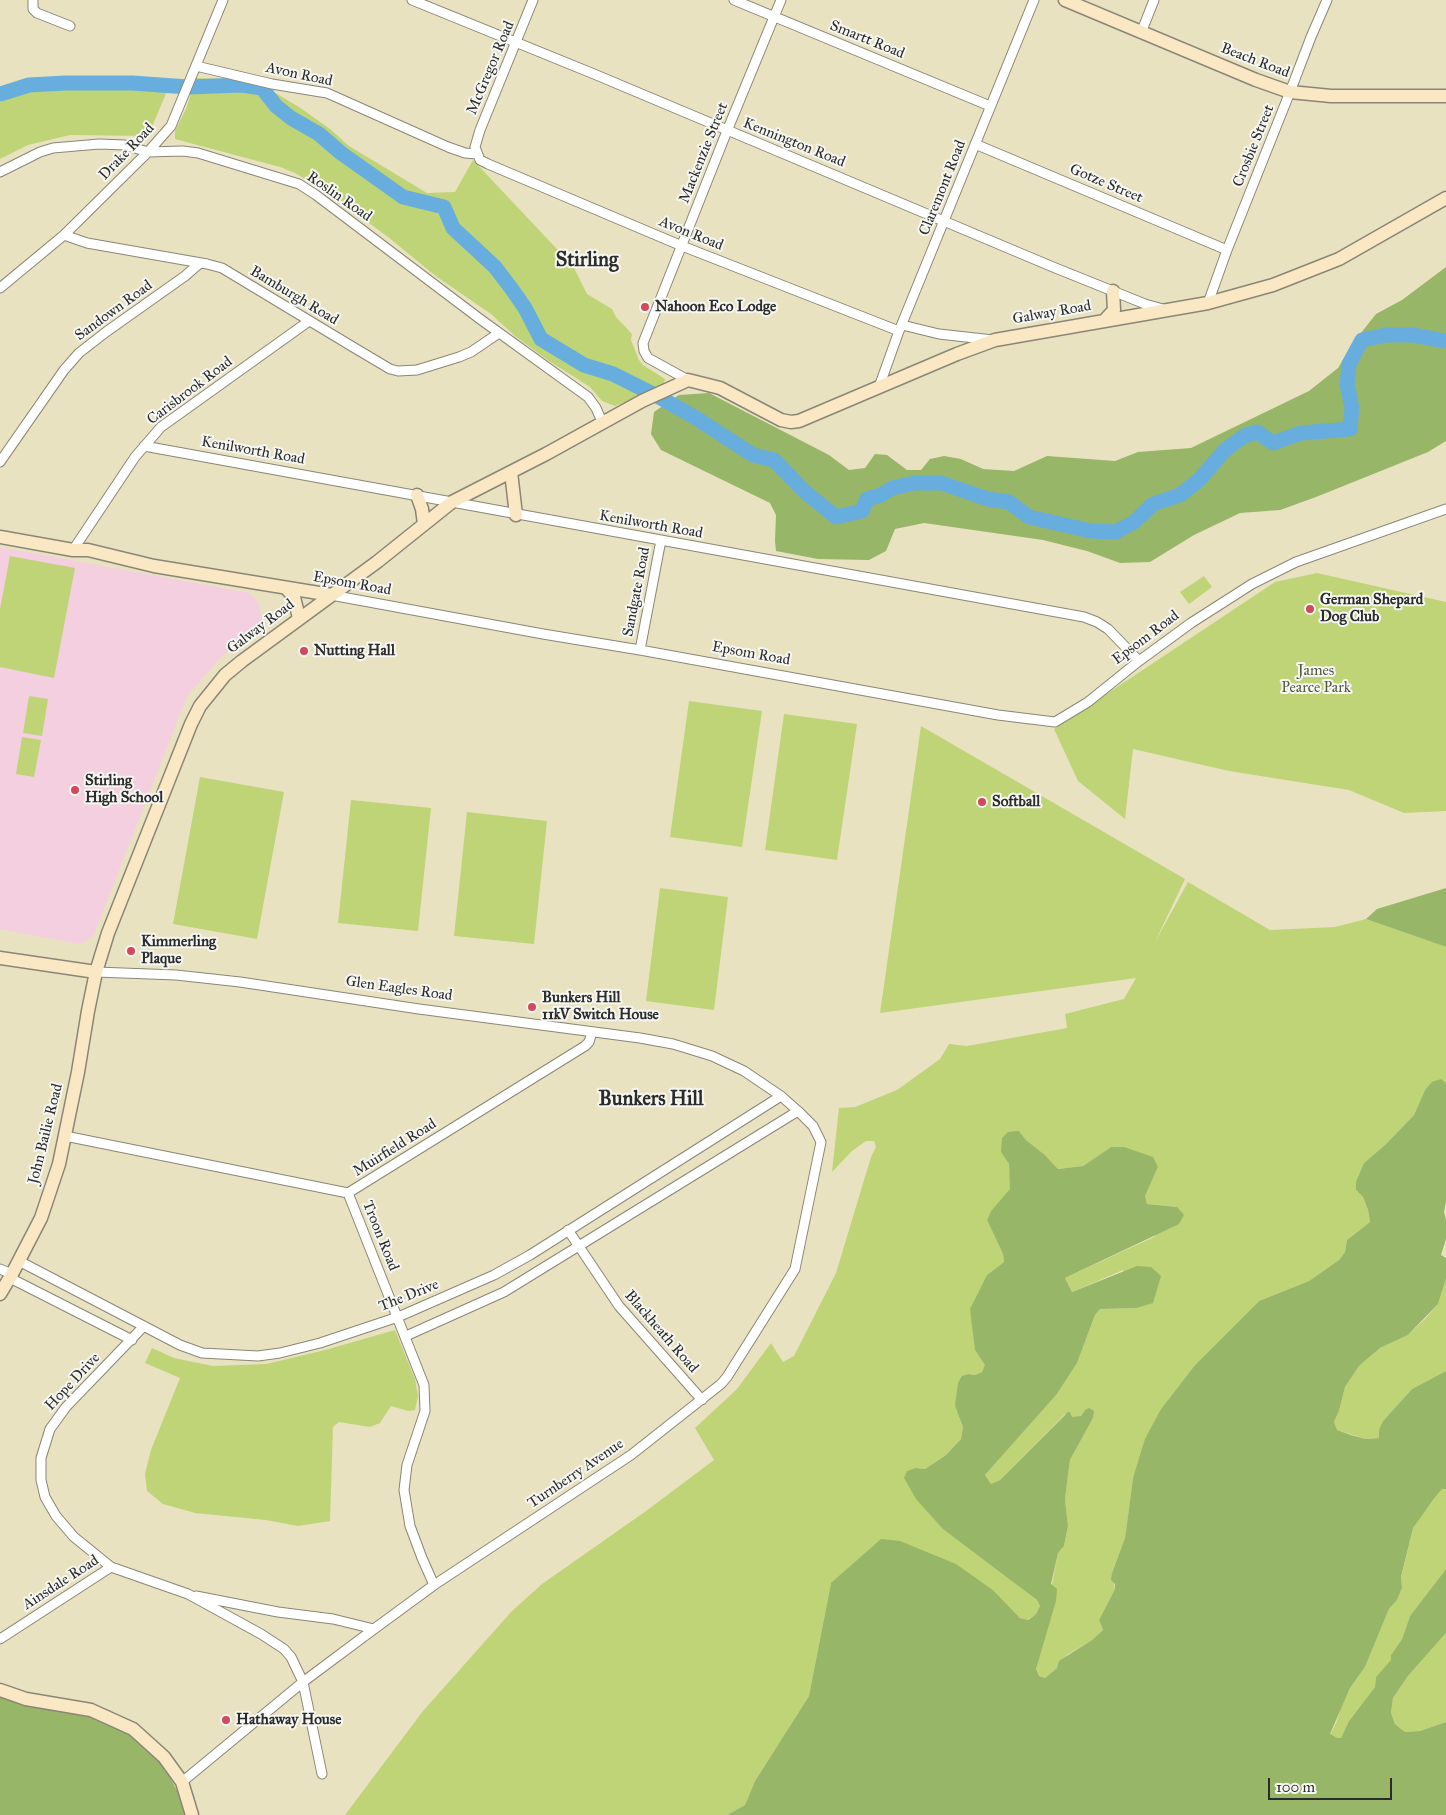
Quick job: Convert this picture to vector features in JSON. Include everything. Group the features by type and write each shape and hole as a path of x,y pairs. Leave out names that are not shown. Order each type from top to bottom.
{"street":[{"path":"33,0 33,9 37,14 70,26"},
{"name":"Drake Road","path":"0,288 64,235 148,152 171,126 223,0"},
{"name":"Kennington Road","path":"412,0 1113,290 1166,310"},
{"name":"McGregor Road","path":"476,150 480,130 533,0"},
{"name":"Smartt Road","path":"734,0 990,106"},
{"name":"Mackenzie Street","path":"688,380 648,358 643,348 645,338 780,0"},
{"name":"Claremont Road","path":"879,387 900,328 1034,0"},
{"name":"Beach Road","path":"1065,0 1141,33 1290,92 1332,96 1446,96"},
{"path":"1141,33 1154,0"},
{"name":"Crosbie Street","path":"1208,303 1310,37 1327,0"},
{"name":"Avon Road","path":"196,66 272,84 327,93 448,147 465,153 476,150 480,160 488,164 682,246 900,328 995,340"},
{"name":"Roslin Road","path":"0,172 53,148 99,144 125,146 148,152 183,151 198,153 299,184 316,194 499,333 588,397 596,408 603,424"},
{"name":"Gotze Street","path":"975,144 1227,250"},
{"name":"Galway Road","path":"96,972 108,933 191,724 200,706 225,675 452,502 603,424 642,401 688,380 720,388 781,420 799,421 964,351 995,340 1208,303 1273,285 1325,265 1376,239 1446,198"},
{"name":"Bamburgh Road","path":"64,235 87,243 222,268 398,372 417,370 459,357 471,352 499,333"},
{"name":"Sandown Road","path":"0,462 64,370 79,353 200,263"},
{"path":"1104,321 1114,310 1113,290"},
{"name":"Carisbrook Road","path":"73,550 144,446 161,427 309,321"},
{"name":"Kenilworth Road","path":"144,446 417,494 516,515 1084,617 1108,629 1139,661"},
{"path":"511,472 516,515"},
{"path":"417,494 424,524"},
{"name":"Epsom Road","path":"0,537 73,550 88,550 154,566 331,595 998,715 1055,722 1088,702 1139,661 1232,596 1274,572 1296,562 1446,509"},
{"name":"Sandgate Road","path":"640,650 661,540"},
{"path":"287,589 294,597 299,618"},
{"name":"Glen Eagles Road","path":"0,958 96,972 176,975 240,982 673,1044 712,1056 744,1071 781,1096"},
{"name":"John Bailie Road","path":"0,1294 7,1274 19,1261 40,1218 59,1164 96,972"},
{"name":"Muirfield Road","path":"65,1136 348,1193 585,1046 589,1042 592,1032"},
{"name":"Turnberry Avenue","path":"182,1782 303,1682 374,1629 434,1585 631,1455 702,1400 728,1377 795,1269 821,1142 813,1126 781,1096"},
{"name":"The Drive","path":"19,1261 180,1345 202,1353 258,1356 280,1353 320,1343 398,1317 494,1274 530,1255 781,1096"},
{"path":"406,1336 504,1292 798,1111"},
{"name":"Troon Road","path":"348,1193 406,1336 426,1395 425,1412 407,1465 404,1490 410,1526 434,1585"},
{"name":"Blackheath Road","path":"568,1230 619,1306 702,1400"},
{"path":"7,1274 132,1340"},
{"name":"Hope Drive","path":"144,1326 66,1406 50,1430 41,1458 40,1480 45,1497 56,1516 74,1537 111,1567 188,1594 278,1612 333,1619 374,1629"},
{"name":"Ainsdale Road","path":"0,1638 111,1567"},
{"name":"Hope Drive","path":"188,1594 276,1643 291,1657 303,1682 322,1774"},
{"path":"0,1690 26,1699 91,1710 133,1729 164,1758 182,1782 192,1815"}],"shaded area":[{"name":"Stirling High School","path":"0,547 250,593 258,602 262,620 257,629 221,657 187,696 93,937 80,944 0,929"}],"green space":[{"path":"196,78 226,79 262,85 299,107 330,129 349,146 427,193 455,192 473,160 573,266 587,294 612,309 616,317 632,334 631,340 639,360 643,365 665,379 663,387 615,406 602,401 590,387 549,361 515,336 491,314 437,277 388,237 330,194 295,173 280,167 175,139 175,131 186,109"},
{"path":"36,87 168,89 148,136 70,135 28,145 0,159 0,102"},
{"path":"1446,267 1446,441 1428,452 1280,510 1240,513 1194,535 1150,562 1120,563 1087,551 1043,540 924,523 895,529 886,551 869,560 818,559 776,551 776,515 770,503 661,450 651,434 654,412 679,395 709,393 829,455 849,470 865,468 875,454 887,455 907,470 921,470 930,459 944,456 961,459 983,469 1014,471 1047,456 1115,461 1138,452 1191,448 1309,391 1338,368 1353,343 1376,314 1402,300"},
{"path":"10,556 75,568 54,678 0,667 0,609"},
{"name":"James Pearce Park","path":"1317,573 1446,602 1446,811 1404,813 1349,790 1229,771 1133,749 1125,819 1078,781 1054,729 1275,582"},
{"path":"1204,576 1212,587 1189,604 1180,592"},
{"path":"29,696 48,699 42,736 23,733"},
{"path":"689,701 762,711 742,847 670,837"},
{"path":"784,714 857,724 837,860 765,850"},
{"path":"921,726 1185,879 1155,942 1188,882 1270,930 1335,927 1366,919 1446,947 1446,1083 1441,1079 1425,1090 1414,1115 1386,1144 1364,1163 1356,1190 1363,1197 1370,1222 1347,1240 1345,1252 1339,1260 1309,1281 1259,1301 1195,1365 1161,1409 1133,1478 1125,1538 1112,1573 1115,1589 1099,1620 1103,1630 1092,1640 1067,1655 1057,1668 1045,1678 1039,1676 1036,1669 1058,1553 1064,1546 1068,1526 1065,1499 1070,1460 1093,1418 1085,1410 1078,1417 1065,1414 1000,1480 991,1484 985,1475 1057,1394 1077,1363 1095,1315 1100,1309 1136,1308 1123,1270 1072,1292 1065,1278 1154,1237 1177,1207 1147,1204 1145,1196 1158,1167 1111,1147 1083,1166 1058,1169 1045,1155 1026,1140 1019,1131 1001,1152 1009,1164 1011,1190 991,1211 987,1220 1003,1254 1004,1262 987,1275 975,1350 986,1365 982,1372 975,1375 968,1374 955,1406 963,1427 961,1439 946,1455 925,1469 916,1468 991,1564 1037,1600 1040,1606 1036,1614 1027,1620 1020,1618 994,1591 831,1583 809,1696 755,1781 745,1805 727,1815 345,1815 423,1711 512,1611 542,1584 646,1511 714,1460 695,1428 737,1389 771,1343 783,1362 794,1356 836,1273 871,1157 876,1147 874,1141 866,1141 852,1151 832,1172 839,1108 855,1107 897,1090 940,1059 949,1044 967,1046 1067,1028 1065,1014 1124,999 1136,978 880,1013"},
{"path":"22,737 41,740 34,777 16,774"},
{"path":"200,777 284,792 257,939 173,924"},
{"path":"351,800 431,808 418,931 338,923"},
{"path":"467,812 547,821 534,944 454,936"},
{"path":"660,888 728,897 714,1010 646,1001"},
{"path":"1446,888 1446,947 1366,919 1377,909"},
{"path":"1441,1079 1446,1083 1446,1201 1444,1212 1446,1239 1441,1255 1446,1258 1446,1279 1438,1304 1408,1335 1380,1348 1359,1366 1345,1387 1334,1422 1337,1430 1351,1435 1366,1439 1379,1438 1379,1430 1383,1421 1412,1389 1446,1371 1446,1489 1442,1489 1413,1528 1401,1577 1402,1588 1397,1600 1389,1609 1365,1667 1350,1688 1330,1734 1341,1738 1349,1721 1375,1687 1376,1677 1391,1660 1391,1655 1402,1639 1410,1616 1446,1569 1446,1633 1408,1676 1393,1698 1391,1713 1395,1724 1405,1732 1420,1731 1446,1722 1446,1815 727,1815 745,1805 755,1781 809,1696 831,1583 881,1539 900,1541 956,1564 994,1591 1020,1618 1028,1620 1036,1614 1040,1606 1037,1600 943,1529 916,1499 904,1478 907,1471 916,1468 925,1469 946,1455 961,1439 963,1427 955,1406 958,1383 962,1376 968,1374 975,1375 982,1372 985,1365 975,1350 970,1309 987,1275 1004,1262 1003,1254 987,1220 991,1211 1010,1189 1009,1164 1001,1152 1002,1138 1008,1132 1019,1131 1026,1140 1045,1155 1058,1169 1083,1166 1111,1147 1124,1147 1153,1157 1158,1167 1145,1196 1147,1204 1177,1207 1184,1215 1179,1224 1065,1278 1072,1292 1137,1266 1151,1267 1161,1276 1153,1303 1136,1308 1100,1309 1095,1315 1077,1363 1057,1394 985,1475 991,1484 1000,1480 1068,1412 1070,1412 1072,1417 1081,1416 1089,1408 1094,1411 1093,1418 1070,1460 1065,1499 1068,1526 1064,1546 1058,1553 1051,1584 1057,1589 1056,1601 1036,1669 1039,1676 1045,1678 1057,1668 1059,1661 1092,1640 1103,1630 1099,1620 1115,1589 1115,1584 1111,1580 1112,1573 1125,1538 1133,1478 1145,1439 1161,1409 1195,1365 1259,1301 1309,1281 1339,1260 1345,1252 1347,1240 1370,1222 1363,1197 1356,1190 1356,1182 1364,1163 1386,1144 1414,1115 1425,1090 1432,1082"},
{"path":"1446,1279 1446,1371 1412,1389 1383,1421 1379,1438 1366,1439 1337,1430 1334,1422 1345,1387 1359,1366 1380,1348 1408,1335 1426,1318 1438,1304"},
{"path":"395,1330 415,1379 418,1396 415,1410 408,1411 391,1406 380,1423 370,1427 339,1422 333,1427 330,1521 298,1526 266,1520 195,1513 163,1504 147,1491 145,1474 151,1450 180,1378 145,1363 152,1348 174,1358 213,1366 266,1364"},
{"path":"1442,1489 1446,1489 1446,1569 1410,1616 1402,1639 1391,1655 1392,1660 1376,1677 1375,1687 1349,1721 1341,1738 1337,1739 1330,1735 1341,1708 1350,1688 1365,1667 1389,1609 1397,1600 1402,1588 1401,1578 1413,1528"},
{"path":"1446,1633 1446,1722 1420,1731 1405,1732 1395,1724 1391,1713 1393,1698 1408,1676"},
{"path":"0,1697 86,1714 123,1729 146,1747 165,1768 180,1796 186,1815 0,1815"}],"waterway":[{"path":"0,94 29,85 66,83 132,83 188,87 242,85 262,88 276,106 291,118 319,134 341,153 403,197 444,207 453,228 495,267 511,288 525,308 541,339 584,365 613,374 659,397 696,418 753,455 774,460 804,491 836,517 862,511 867,499 881,495 892,488 915,483 941,483 988,499 1009,502 1029,517 1091,531 1116,532 1134,522 1153,504 1180,495 1199,480 1225,450 1244,436 1257,432 1273,443 1301,433 1350,429 1352,408 1347,384 1349,364 1362,340 1386,335 1413,335 1446,341"}],"place":[{"name":"Nahoon Eco Lodge","path":"645,307"},
{"name":"German Shepard Dog Club","path":"1310,609"},
{"name":"Nutting Hall","path":"304,651"},
{"name":"Stirling High School","path":"75,790"},
{"name":"Softball","path":"982,802"},
{"name":"Kimmerling Plaque","path":"131,951"},
{"name":"Bunkers Hill 11kV Switch House","path":"532,1007"},
{"name":"Hathaway House","path":"226,1720"}],"district":[{"name":"Stirling","path":"587,261"},
{"name":"Bunkers Hill","path":"651,1100"}]}
